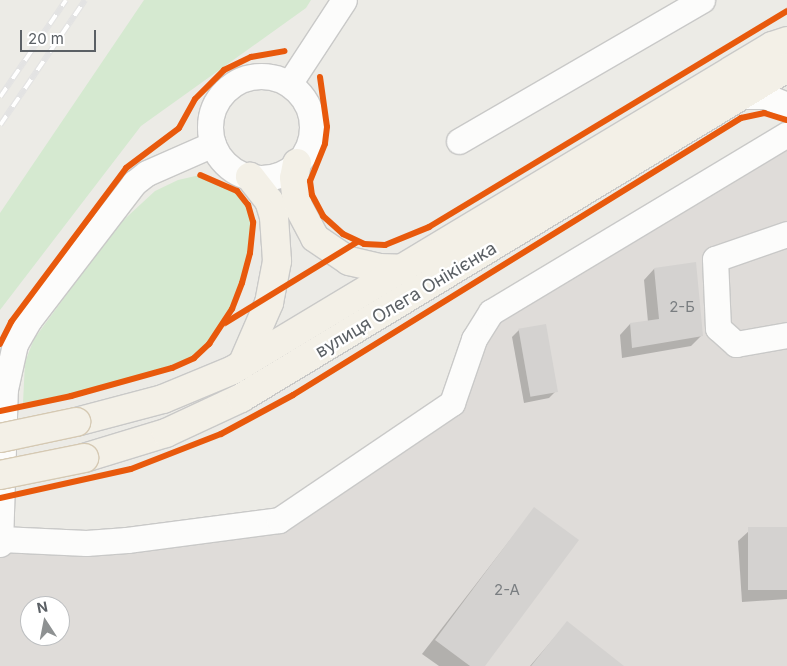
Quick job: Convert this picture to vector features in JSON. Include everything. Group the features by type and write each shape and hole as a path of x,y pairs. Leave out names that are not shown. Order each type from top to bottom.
{"main road":[{"name":"вулиця Олега Онікієнка","path":"0,438 76,422 163,399 200,386 242,365 772,46 787,41"},
{"name":"вулиця Олега Онікієнка","path":"0,476 84,458 173,431 241,398 787,68"},
{"path":"297,163 294,178 297,204 301,218 315,238 349,261 379,268 403,269"},
{"path":"242,365 269,303 277,261 274,217 269,201 250,177"}],"street":[{"path":"289,84 344,0"},
{"path":"460,141 702,0"},
{"path":"257,76 274,77 289,84 306,102 313,126 310,142 297,163 276,176 250,177 227,165 213,144 210,127 212,110 226,88 241,80 257,76"},
{"path":"742,96 766,96 787,105"},
{"path":"213,144 147,173 134,183 29,320 15,344 5,389 1,541 86,543 127,540 279,520 452,403 474,339 491,312 787,134"},
{"path":"787,234 715,259 718,328 736,344 787,335"}],"shaded area":[{"path":"787,134 787,666 0,666 0,541 279,520 452,403 479,329"}],"green space":[{"path":"144,0 311,0 306,8 141,126 0,310 0,213"},
{"path":"200,175 237,191 248,205 253,222 250,253 242,283 232,309 209,344 194,358 172,368 71,396 70,394 23,403 25,362 34,339 116,227 155,191 178,180"}],"building":[{"path":"696,262 703,336 632,348 630,323 659,319 654,268"},
{"path":"546,324 558,392 530,397 518,329"},
{"path":"534,507 579,540 485,666 470,666 435,640"},
{"path":"748,527 787,527 787,590 748,590"},
{"path":"567,621 624,666 531,666"}],"railway":[{"path":"0,97 66,0"},
{"path":"0,125 85,0"}],"cycle path":[{"path":"320,77 327,127 325,144 310,181 312,195 323,216 343,234 364,244 385,245 429,227 787,11"},
{"path":"0,344 11,322 126,168 179,128 195,99 224,70 251,57 284,51"},
{"path":"0,498 131,469 221,434 293,395 741,118 764,113 787,120"},
{"path":"0,411 71,396 172,368 194,358 209,344 232,309 242,283 250,253 253,222 248,205 237,191 200,175"},
{"path":"225,323 357,242"}]}
